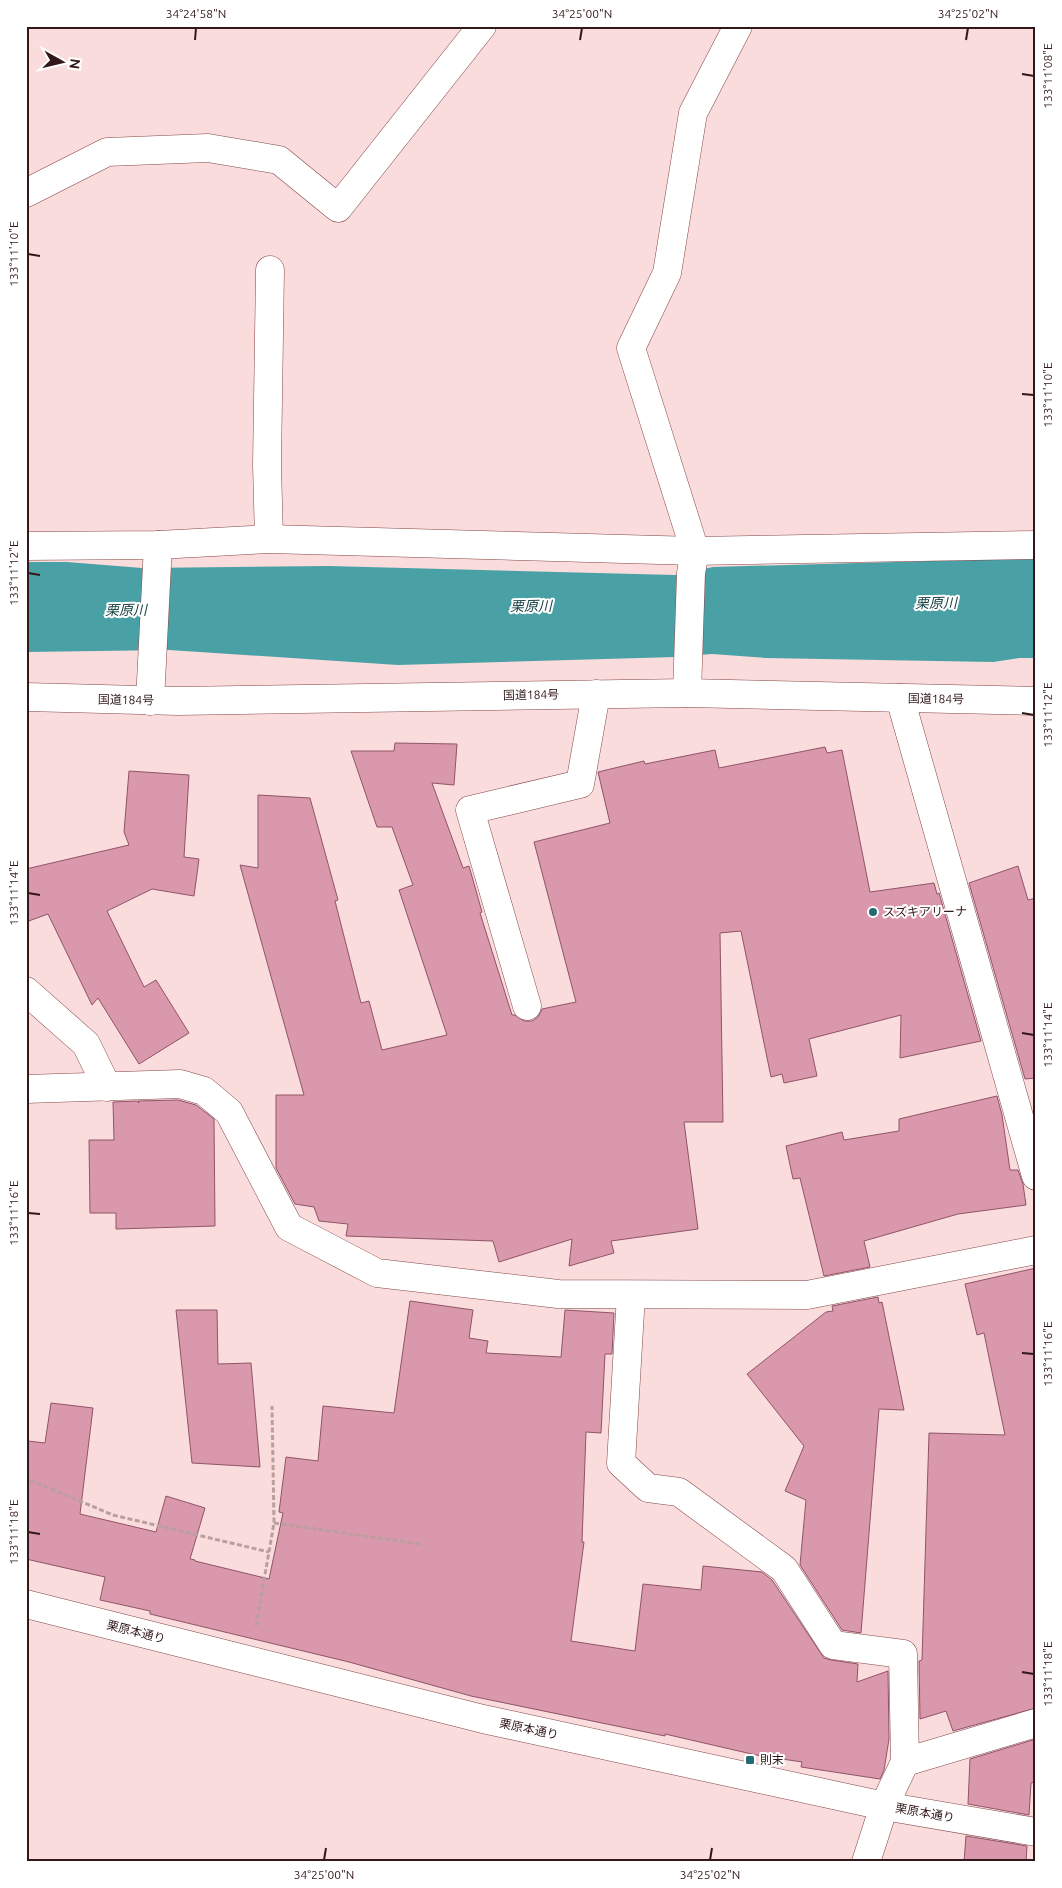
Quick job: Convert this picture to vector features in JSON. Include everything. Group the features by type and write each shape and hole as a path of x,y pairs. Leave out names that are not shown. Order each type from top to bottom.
{"main road":[{"path":"26,193 107,152 208,148 279,160 338,208 482,26"},
{"path":"687,693 693,562 631,348 667,273 693,112 738,26"},
{"path":"269,539 267,465 270,270"},
{"path":"26,546 157,558 269,539 693,562 1036,545"},
{"path":"150,701 157,558"},
{"name":"国道184号","path":"26,697 150,701 687,693 1036,701"},
{"path":"528,1006 470,810 580,784 596,694"},
{"path":"900,698 1036,1176"},
{"path":"26,991 86,1044 107,1086"},
{"path":"26,1089 180,1084 204,1091 228,1112 289,1227 377,1273 558,1294 808,1295 1036,1250"},
{"path":"631,1295 621,1462 648,1488 678,1492 784,1569 833,1645 903,1654 905,1762 884,1806 866,1862"},
{"name":"栗原本通り","path":"26,1604 483,1719 884,1806 1036,1832"},
{"path":"905,1762 1036,1723"}],"path":[{"path":"249,1660 274,1523 272,1406"},
{"path":"30,1480 113,1515 270,1552"},
{"path":"274,1523 420,1544"}],"water":[{"name":"栗原川","path":"1036,558 1036,658 1019,658 993,662 766,658 712,654 675,657 398,665 169,650 26,652 26,562 67,562 142,568 328,566 675,575 713,567"}],"building":[{"path":"395,743 457,744 454,785 432,783 463,868 469,866 482,912 480,913 512,1015 524,1021 532,1021 538,1017 542,1009 576,1002 534,842 610,823 598,772 644,761 645,764 715,750 719,768 825,747 827,753 842,750 870,892 934,883 937,894 939,893 981,1041 900,1058 901,1015 809,1039 817,1076 784,1083 782,1074 771,1077 741,931 720,933 723,1122 684,1122 698,1229 611,1241 614,1253 569,1266 572,1239 499,1262 493,1241 346,1236 348,1224 319,1221 314,1207 295,1204 276,1168 276,1095 304,1095 240,865 258,868 258,795 310,798 338,900 335,901 361,1003 369,1001 382,1050 447,1035 399,890 413,885 392,827 377,827 351,751 394,751"},
{"path":"129,771 189,775 184,857 199,859 194,896 152,889 107,911 144,987 156,980 189,1033 139,1064 98,998 92,1005 48,914 26,922 26,869 129,845 124,832"},
{"path":"1018,866 1028,900 1036,898 1036,1078 1025,1079 969,883"},
{"path":"997,1096 1002,1115 1010,1170 1018,1170 1023,1184 1026,1205 958,1214 864,1241 870,1267 824,1276 800,1178 793,1179 786,1146 842,1132 844,1140 899,1131 899,1119"},
{"path":"178,1100 196,1105 214,1119 215,1226 116,1229 116,1213 90,1213 89,1140 114,1140 113,1102 137,1101 139,1103 138,1101"},
{"path":"1036,1268 1036,1708 953,1731 946,1711 920,1719 919,1661 922,1660 929,1433 1005,1435 984,1333 977,1335 965,1284"},
{"path":"878,1297 879,1303 882,1302 904,1410 879,1409 861,1633 842,1630 800,1565 806,1500 785,1491 804,1446 747,1374 826,1312 833,1311 832,1306"},
{"path":"410,1301 473,1310 469,1338 488,1341 486,1353 561,1357 565,1310 614,1313 612,1354 605,1354 601,1433 586,1432 582,1542 584,1542 571,1641 635,1651 643,1584 701,1590 703,1566 762,1572 772,1580 824,1658 858,1664 857,1682 888,1671 889,1739 884,1770 880,1779 801,1767 802,1762 756,1755 665,1734 665,1736 471,1696 349,1662 150,1614 150,1611 100,1600 105,1577 26,1559 26,1457 28,1441 45,1443 51,1403 93,1408 80,1514 156,1532 166,1496 205,1508 190,1559 269,1579 283,1513 279,1512 286,1457 318,1461 323,1406 394,1413"},
{"path":"176,1310 217,1310 218,1364 251,1363 260,1467 192,1463"},
{"path":"1036,1739 1036,1782 1031,1783 1029,1815 968,1804 970,1759"},
{"path":"966,1836 1027,1846 1026,1862 964,1862"}],"place":[{"name":"スズキアリーナ","path":"873,912"},
{"name":"則末","path":"750,1760"}]}
